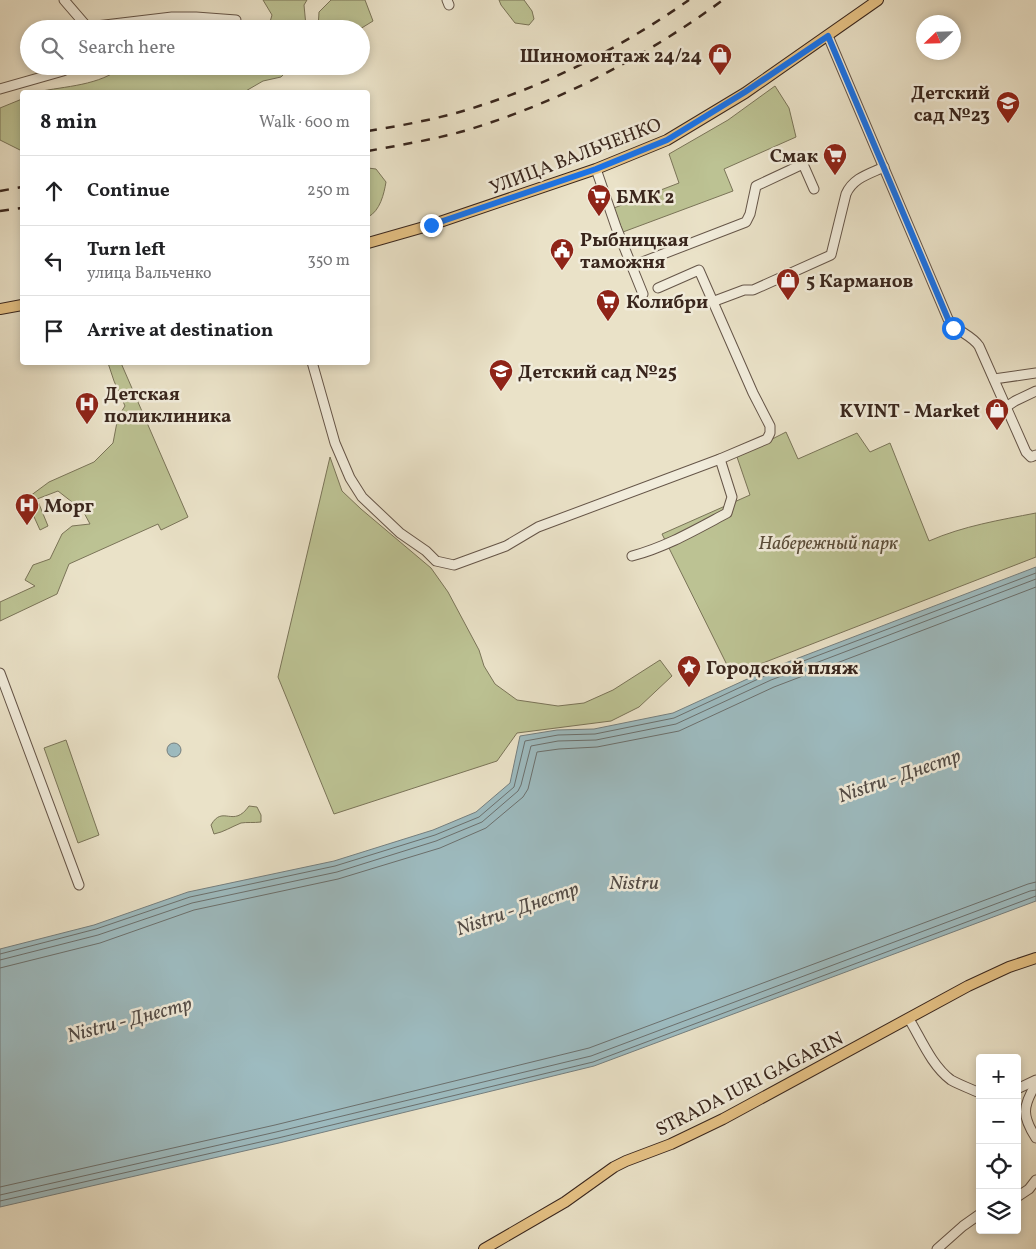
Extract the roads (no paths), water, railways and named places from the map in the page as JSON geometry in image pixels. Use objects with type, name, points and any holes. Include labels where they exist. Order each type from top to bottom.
[{"type":"main road","name":"УЛИЦА ВАЛЬЧЕНКО","points":[[370,242],[431,225],[596,169],[650,148],[689,128],[745,92],[878,0]]},
{"type":"main road","points":[[0,309],[20,305]]},
{"type":"main road","name":"STRADA IURI GAGARIN","points":[[484,1249],[565,1202],[614,1167],[723,1120],[980,980],[1036,958]]},
{"type":"street","points":[[64,0],[82,20]]},
{"type":"street","points":[[149,20],[172,17],[236,20]]},
{"type":"street","points":[[828,36],[948,319],[953,328],[976,340],[1026,452],[1031,456],[1036,455]]},
{"type":"street","points":[[0,89],[49,75]]},
{"type":"street","points":[[632,266],[746,222],[750,214],[756,186],[803,164],[814,189]]},
{"type":"street","points":[[712,302],[744,290],[753,290],[831,255],[846,194],[850,185],[860,178],[884,167]]},
{"type":"street","points":[[596,169],[616,228],[643,294]]},
{"type":"street","points":[[313,365],[335,443],[350,478],[362,497],[400,533],[426,551],[436,561],[454,565],[506,546],[538,527],[720,459],[767,438],[770,433],[770,426],[753,393],[698,270],[658,288]]},
{"type":"street","points":[[994,379],[1036,373]]},
{"type":"street","points":[[1006,407],[1014,401],[1036,392]]},
{"type":"street","points":[[632,556],[652,551],[677,540],[726,513],[732,496],[720,459]]},
{"type":"street","points":[[0,673],[78,885]]},
{"type":"street","points":[[910,1019],[937,1065],[944,1073],[952,1080],[976,1091]]},
{"type":"street","points":[[1021,1086],[1036,1080]]},
{"type":"street","points":[[1036,1084],[1028,1101],[1025,1119],[1036,1138]]},
{"type":"street","points":[[1021,1194],[1029,1189],[1036,1180]]},
{"type":"street","points":[[937,1249],[976,1217]]},
{"type":"water","name":"Nistru","points":[[1036,567],[1036,901],[594,1066],[279,1143],[0,1207],[0,949],[94,925],[188,892],[334,861],[433,830],[476,812],[510,783],[520,736],[557,730],[594,729],[673,713],[767,670]]},
{"type":"water","points":[[171,743],[177,743],[181,750],[177,757],[171,757],[167,753],[167,747]]},
{"type":"railway","points":[[370,131],[452,114],[534,86],[614,47],[689,0]]},
{"type":"railway","points":[[370,151],[464,131],[533,107],[632,59],[663,41],[723,0]]},
{"type":"railway","points":[[0,191],[20,187]]},
{"type":"railway","points":[[0,211],[20,208]]},
{"type":"place","name":"Шиномонтаж 24/24","points":[[720,76]]},
{"type":"place","name":"Детский сад №23","points":[[1008,124]]},
{"type":"place","name":"Смак","points":[[835,176]]},
{"type":"place","name":"БМК 2","points":[[599,217]]},
{"type":"place","name":"Рыбницкая таможня","points":[[562,271]]},
{"type":"place","name":"5 Карманов","points":[[788,301]]},
{"type":"place","name":"Колибри","points":[[608,322]]},
{"type":"place","name":"Детский сад №25","points":[[501,392]]},
{"type":"place","name":"Детская поликлиника","points":[[87,425]]},
{"type":"place","name":"KVINT - Market","points":[[997,431]]},
{"type":"place","name":"Морг","points":[[27,526]]},
{"type":"place","name":"Городской пляж","points":[[689,688]]},
{"type":"park label","name":"Набережный парк","points":[[828,542]]},
{"type":"water label","name":"Nistru - Днестр","points":[[899,775]]},
{"type":"water label","name":"Nistru - Днестр","points":[[517,908]]},
{"type":"water label","name":"Nistru - Днестр","points":[[129,1019]]}]
